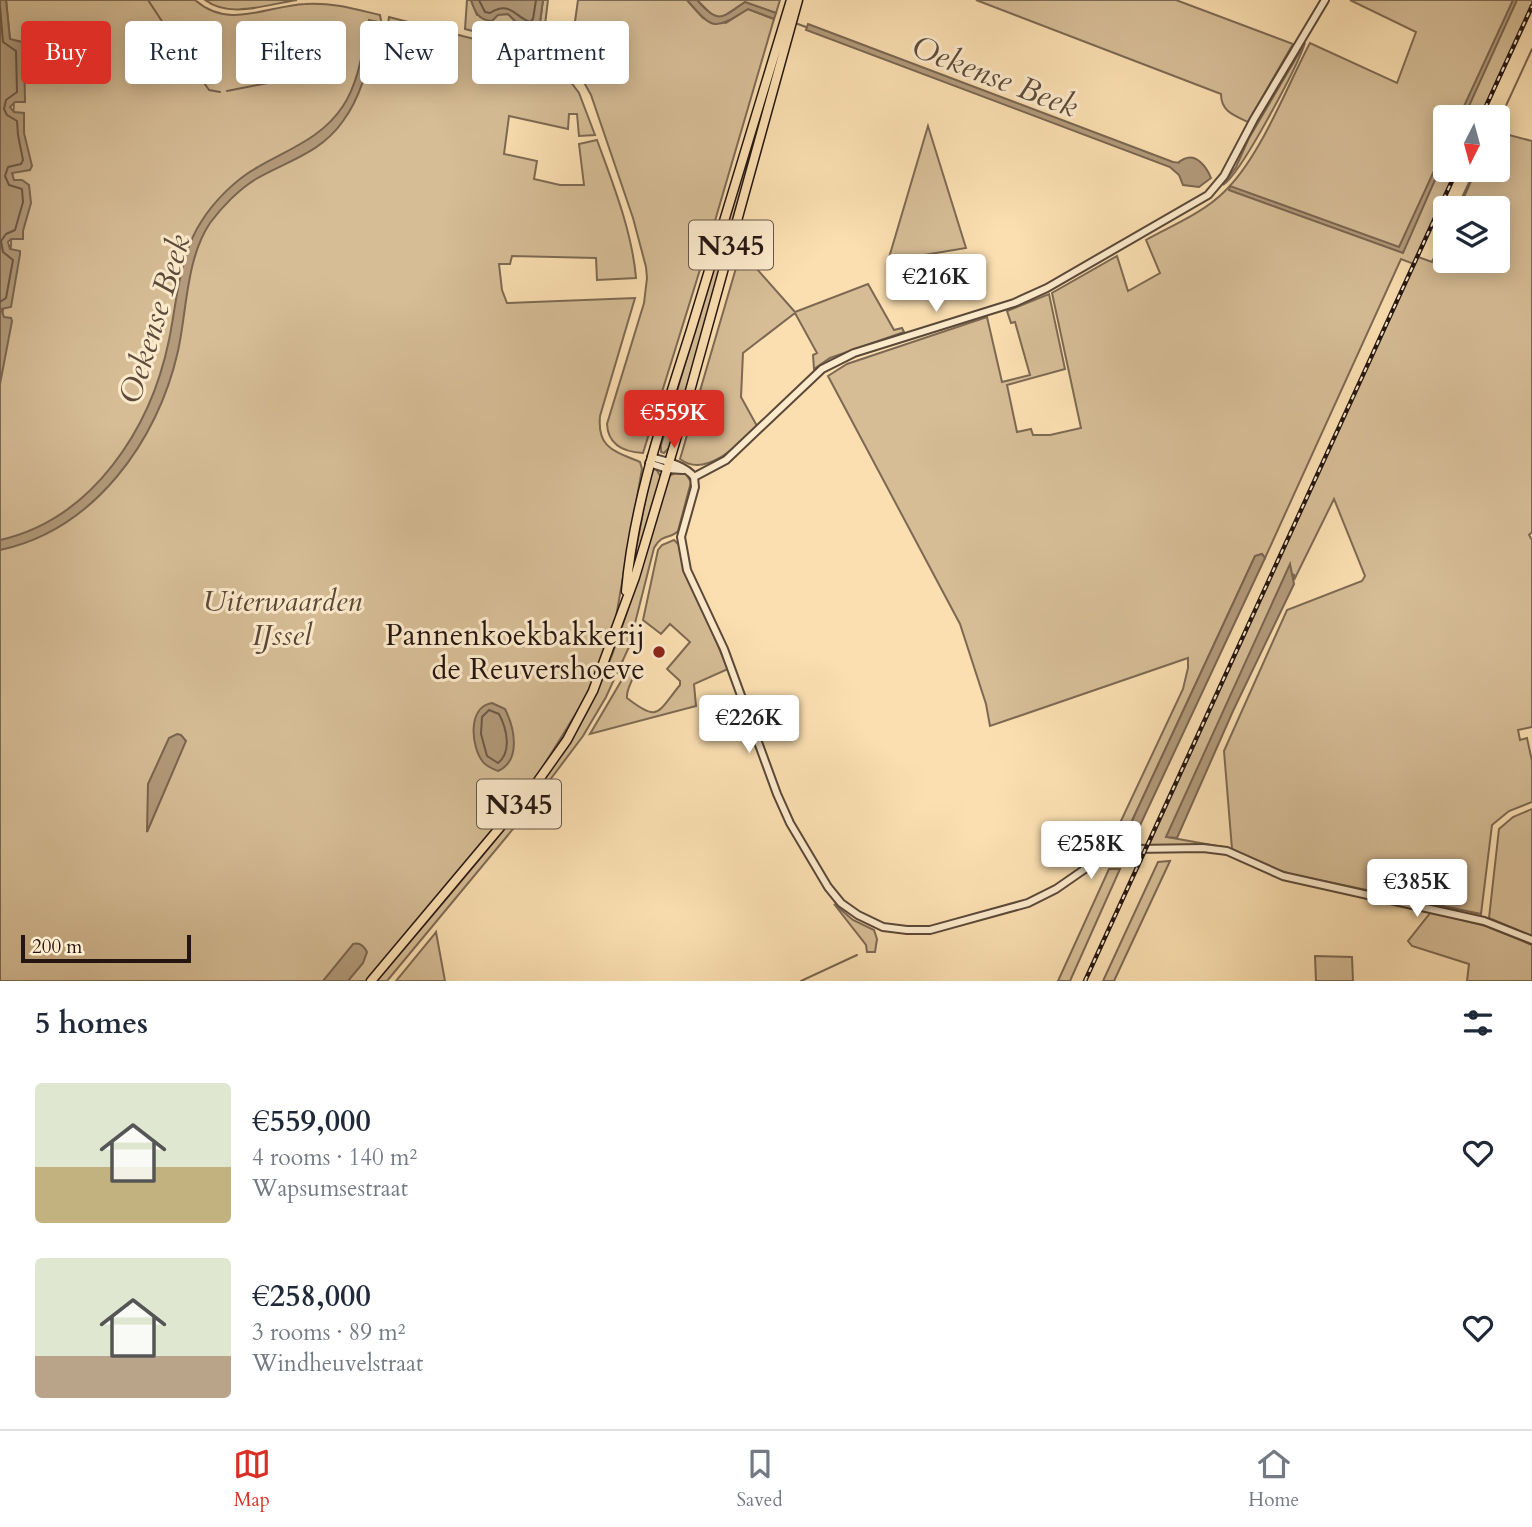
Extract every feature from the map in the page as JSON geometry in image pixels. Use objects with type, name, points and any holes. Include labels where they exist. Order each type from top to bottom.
[{"type":"main road","name":"N345","points":[[625,601],[634,534],[650,460],[786,27],[791,0]]},
{"type":"main road","name":"N345","points":[[789,17],[798,0]]},
{"type":"main road","name":"N345","points":[[371,981],[494,836],[561,748],[593,691],[635,577],[668,465],[786,27]]},
{"type":"street","points":[[694,477],[726,460],[822,369],[837,360],[972,318],[1025,298],[1208,195],[1224,176],[1254,119],[1325,0]]},
{"type":"street","points":[[650,460],[690,472],[694,477],[695,487],[681,537],[687,570],[724,649],[786,816],[835,896],[850,910],[877,925],[907,930],[941,927],[1028,903],[1056,889],[1086,867],[1113,853],[1135,849],[1203,848],[1227,852],[1283,876],[1460,915],[1507,929],[1532,940]]},
{"type":"green space","name":"Uiterwaarden IJssel","points":[[6,0],[195,0],[221,14],[234,15],[305,4],[343,6],[380,15],[381,21],[360,21],[360,84],[458,84],[458,35],[472,38],[472,84],[572,84],[579,93],[595,135],[579,136],[577,114],[569,114],[568,129],[509,116],[504,154],[537,161],[534,179],[560,185],[584,185],[579,144],[597,140],[626,225],[636,278],[597,280],[596,258],[512,256],[510,264],[499,264],[502,290],[507,303],[635,298],[600,416],[604,442],[615,451],[640,462],[642,469],[616,617],[585,699],[531,786],[366,981],[0,981],[0,333],[11,246],[15,42],[10,39]]},
{"type":"green space","points":[[205,0],[297,0],[249,9],[226,9]]},
{"type":"green space","points":[[467,0],[471,0],[477,15],[508,14],[515,21],[472,21],[472,31],[465,29]]},
{"type":"green space","points":[[543,0],[548,0],[545,21],[540,21]]},
{"type":"green space","points":[[578,0],[687,0],[703,18],[726,23],[748,9],[774,19],[643,453],[618,446],[610,437],[607,424],[644,303],[646,267],[633,218],[585,84],[629,84],[629,21],[575,21]]},
{"type":"green space","points":[[697,0],[780,0],[776,13],[745,2],[722,18],[711,14]]},
{"type":"green space","points":[[976,0],[1176,0],[1293,44],[1248,122],[1233,115],[1223,105],[1221,94]]},
{"type":"green space","points":[[1350,0],[1532,0],[1532,10],[1488,105],[1433,105],[1433,182],[1452,182],[1446,196],[1433,196],[1433,224],[1418,257],[1432,262],[1433,260],[1433,273],[1510,273],[1510,196],[1463,196],[1469,182],[1510,182],[1510,135],[1532,141],[1532,532],[1529,535],[1532,540],[1532,727],[1518,730],[1520,740],[1527,738],[1532,761],[1532,802],[1509,811],[1492,825],[1481,914],[1290,874],[1232,849],[1224,751],[1287,610],[1362,581],[1365,576],[1334,499],[1294,580],[1294,574],[1167,837],[1223,847],[1149,845],[1414,264],[1401,259],[1265,558],[1262,554],[1255,556],[1125,836],[1112,840],[1183,689],[1188,658],[990,726],[986,704],[960,624],[828,376],[847,364],[987,317],[1002,382],[1030,375],[1015,322],[1011,323],[1007,311],[1049,294],[1065,369],[1007,385],[1017,432],[1031,429],[1033,435],[1050,435],[1081,428],[1052,293],[1117,256],[1128,291],[1160,273],[1146,240],[1206,206],[1237,178],[1272,122],[1310,43],[1397,83],[1416,32]]},
{"type":"green space","name":"Uiterwaarden IJssel","points":[[389,17],[404,21],[388,21]]},
{"type":"green space","points":[[785,26],[788,27],[670,447],[664,453],[661,452],[661,445]]},
{"type":"green space","points":[[1305,43],[1255,142],[1223,185],[1236,167],[1249,138]]},
{"type":"green space","points":[[928,126],[966,248],[888,261]]},
{"type":"green space","points":[[741,251],[795,312],[868,284],[894,330],[902,328],[904,332],[830,358],[814,369],[813,355],[817,353],[795,313],[743,353],[741,397],[757,426],[722,457],[700,465],[690,464],[680,459]]},
{"type":"green space","points":[[656,469],[661,477],[631,576],[651,470]]},
{"type":"green space","points":[[675,473],[686,474],[691,482],[678,531],[660,540],[654,548],[629,647],[606,697],[583,736],[513,829],[387,981],[377,981],[528,800],[578,728],[609,664],[667,477]]},
{"type":"green space","points":[[674,540],[679,545],[682,561],[728,669],[694,684],[696,706],[590,734],[630,666],[634,673],[627,698],[646,710],[652,712],[662,708],[680,685],[680,681],[667,669],[690,642],[670,624],[661,634],[643,620],[658,550],[662,545]]},
{"type":"green space","points":[[1532,809],[1532,936],[1489,918],[1499,829],[1513,817]]},
{"type":"green space","points":[[1170,861],[1114,981],[1103,981],[1158,862]]},
{"type":"green space","points":[[1109,869],[1120,869],[1070,981],[1058,981]]},
{"type":"green space","points":[[834,904],[853,920],[874,930],[877,939],[875,952],[867,952],[866,945]]},
{"type":"green space","points":[[1431,912],[1486,926],[1532,945],[1532,981],[1467,981],[1469,964],[1412,946],[1408,941]]},
{"type":"green space","points":[[436,932],[445,981],[396,981],[433,936]]},
{"type":"green space","points":[[1315,956],[1352,957],[1353,981],[1316,981]]},
{"type":"water","points":[[0,0],[6,0],[10,39],[21,42],[21,84],[25,84],[25,102],[15,102],[10,107],[14,112],[24,113],[24,133],[32,166],[30,170],[12,173],[14,180],[22,180],[29,185],[31,203],[23,239],[11,239],[8,242],[10,249],[20,251],[20,254],[11,307],[1,309],[4,317],[11,318],[12,321],[0,384]]},
{"type":"water","points":[[471,0],[543,0],[540,21],[515,21],[508,14],[498,15],[492,21],[483,19],[476,12]]},
{"type":"water","points":[[687,0],[697,0],[716,16],[725,15],[745,2],[776,13],[774,19],[748,9],[728,21],[715,24],[703,17]]},
{"type":"water","points":[[1513,0],[1517,0],[1469,105],[1465,105]]},
{"type":"water","points":[[808,24],[1173,162],[1179,163],[1193,158],[1204,166],[1211,178],[1199,187],[1183,185],[1179,175],[1170,167],[806,30]]},
{"type":"water","points":[[360,64],[361,86],[350,110],[334,132],[314,149],[243,188],[210,223],[196,252],[178,351],[168,385],[138,448],[117,477],[92,502],[65,523],[34,539],[0,550],[0,540],[33,529],[63,512],[90,491],[113,465],[132,436],[160,373],[183,264],[194,235],[206,214],[242,178],[325,127],[343,106]]},
{"type":"water","points":[[1433,173],[1434,182],[1403,253],[1229,190],[1230,186],[1399,247]]},
{"type":"water","points":[[1262,554],[1265,558],[1136,834],[1125,836],[1255,556]]},
{"type":"water","points":[[1290,564],[1294,584],[1233,711],[1177,838],[1166,837]]},
{"type":"water","points":[[492,703],[505,709],[514,743],[506,766],[498,771],[483,762],[474,738],[478,712]]},
{"type":"water","points":[[177,734],[186,741],[147,832],[148,784],[169,738]]},
{"type":"water","points":[[353,944],[361,945],[367,952],[363,963],[348,981],[323,981]]},
{"type":"waterway","points":[[148,0],[162,21]]},
{"type":"waterway","name":"Oekense Beek","points":[[795,23],[806,27]]},
{"type":"waterway","points":[[1506,105],[1532,49]]},
{"type":"waterway","points":[[205,84],[209,90],[220,92]]},
{"type":"waterway","points":[[227,91],[262,84]]},
{"type":"waterway","points":[[1464,196],[1471,182]]},
{"type":"waterway","points":[[801,981],[857,955]]},
{"type":"railway","points":[[1487,105],[1532,6]]},
{"type":"railway","points":[[1085,981],[1451,182]]},
{"type":"place","name":"Pannenkoekbakkerij de Reuvershoeve","points":[[659,652]]}]
